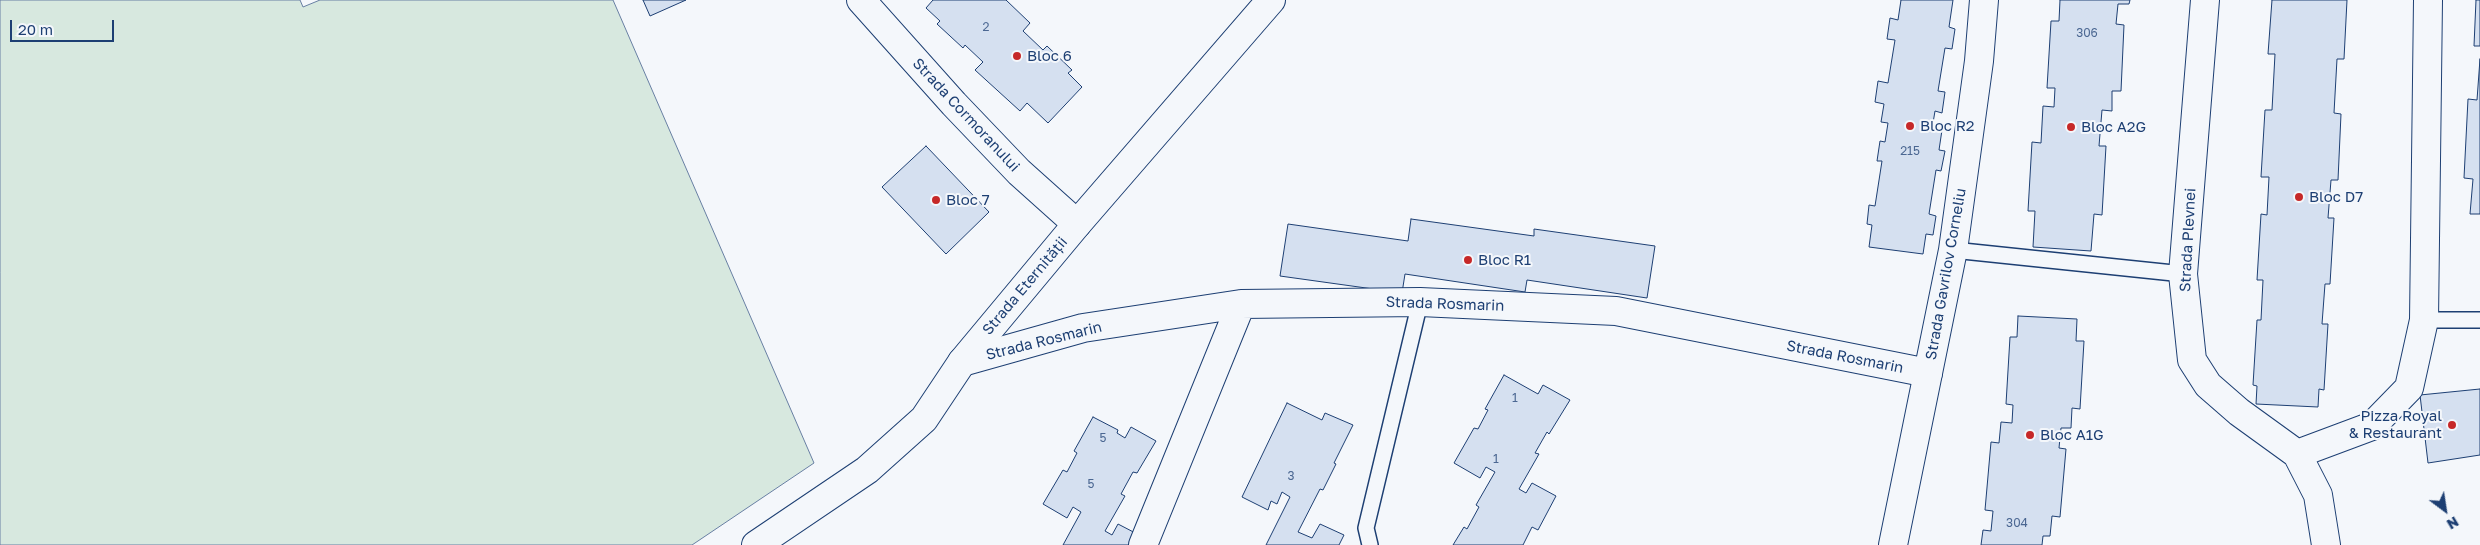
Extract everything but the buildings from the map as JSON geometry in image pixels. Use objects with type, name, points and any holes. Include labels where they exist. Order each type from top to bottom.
[{"type":"street","name":"Strada Cormoranului","points":[[861,0],[954,104],[1012,165],[1077,224]]},
{"type":"street","name":"Strada Eternității","points":[[756,545],[867,470],[924,419],[962,362],[1077,224],[1270,0]]},
{"type":"street","name":"Strada Gavrilov Corneliu","points":[[1893,545],[1953,250],[1979,61],[1984,0]]},
{"type":"street","name":"Strada Plevnei","points":[[2204,0],[2183,274],[2192,360],[2208,385],[2239,412],[2297,454],[2318,495],[2326,545]]},
{"type":"street","points":[[2297,454],[2372,426],[2409,388],[2424,320],[2428,0]]},
{"type":"street","name":"Strada Rosmarin","points":[[962,362],[1083,328],[1241,304],[1420,302],[1616,311],[1928,373]]},
{"type":"street","points":[[1144,545],[1241,304]]},
{"type":"lane","points":[[1953,250],[2183,274]]},
{"type":"lane","points":[[1370,545],[1366,528],[1420,302]]},
{"type":"lane","points":[[2424,320],[2480,320]]},
{"type":"shaded area","points":[[0,0],[300,0],[303,7],[320,0],[613,0],[814,463],[692,545],[0,545]]},
{"type":"place","name":"Bloc 6","points":[[1017,56]]},
{"type":"place","name":"Bloc R2","points":[[1910,126]]},
{"type":"place","name":"Bloc A2G","points":[[2071,127]]},
{"type":"place","name":"Bloc D7","points":[[2299,197]]},
{"type":"place","name":"Bloc 7","points":[[936,200]]},
{"type":"place","name":"Bloc R1","points":[[1468,260]]},
{"type":"place","name":"Pizza Royal & Restaurant","points":[[2452,425]]},
{"type":"place","name":"Bloc A1G","points":[[2030,435]]}]
